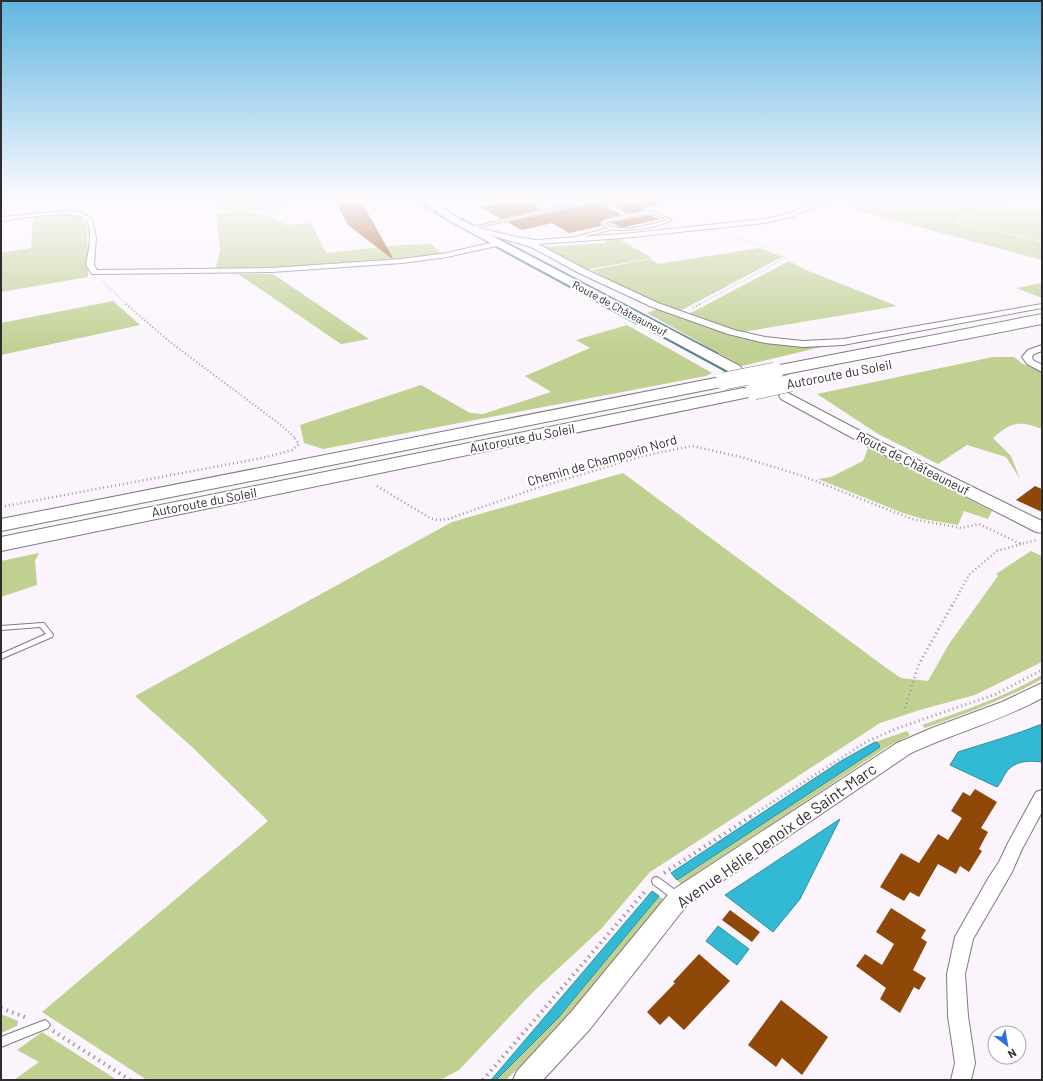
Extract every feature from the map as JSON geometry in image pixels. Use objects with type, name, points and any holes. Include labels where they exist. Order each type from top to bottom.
[{"type":"highway","name":"Autoroute du Soleil","points":[[1,525],[730,375],[775,372],[1042,319]]},
{"type":"highway","name":"Autoroute du Soleil","points":[[1,544],[743,393],[788,390],[1042,332]]},
{"type":"highway","points":[[1,549],[39,536]]},
{"type":"main road","name":"Route de Châteauneuf","points":[[509,249],[730,375]]},
{"type":"main road","name":"Route de Châteauneuf","points":[[788,390],[911,463],[1042,528]]},
{"type":"street","points":[[92,249],[90,266],[95,272],[272,270],[402,261],[447,255],[471,249]]},
{"type":"street","points":[[543,249],[629,294],[680,315],[747,337],[803,344],[843,342],[1042,306]]},
{"type":"street","points":[[1042,348],[1031,352],[1027,356],[1030,362],[1042,369]]},
{"type":"street","name":"Avenue Hélie Denoix de Saint-Marc","points":[[526,1080],[581,1020],[679,898],[904,748],[926,737],[987,715],[1042,690]]},
{"type":"street","points":[[961,1080],[965,1064],[958,1016],[956,974],[964,937],[995,883],[1006,867],[1014,848],[1042,796]]},
{"type":"lane","points":[[1,628],[42,625],[50,635],[1,657]]},
{"type":"lane","points":[[656,880],[679,898]]},
{"type":"lane","points":[[1,1042],[45,1025]]},
{"type":"path","points":[[680,315],[786,258],[769,249]]},
{"type":"path","points":[[1,507],[267,457],[292,450],[299,444],[289,433],[170,342],[120,301],[95,272]]},
{"type":"path","name":"Chemin de Champovin Nord","points":[[377,486],[430,518],[438,520],[448,519],[540,487],[643,456],[692,446],[741,457],[800,476],[912,519],[961,528],[979,524],[1022,544]]},
{"type":"path","points":[[905,708],[918,666],[969,575],[998,552],[1036,541],[1042,536]]},
{"type":"path","points":[[1,1008],[45,1025],[130,1080]]},
{"type":"green space","points":[[22,249],[87,249],[88,277],[1,292],[1,253]]},
{"type":"green space","points":[[324,249],[326,253],[359,249],[437,249],[441,253],[410,258],[270,268],[216,268],[220,250]]},
{"type":"green space","points":[[546,249],[637,249],[652,258],[584,270]]},
{"type":"green space","points":[[751,249],[764,249],[782,257],[678,312],[632,292],[592,270],[650,259],[658,264]]},
{"type":"green space","points":[[1003,249],[1042,249],[1042,260]]},
{"type":"green space","points":[[789,261],[806,270],[897,306],[743,332],[687,315]]},
{"type":"green space","points":[[238,274],[273,274],[369,339],[341,344]]},
{"type":"green space","points":[[1042,283],[1042,298],[1016,288]]},
{"type":"green space","points":[[113,301],[140,325],[1,355],[1,323]]},
{"type":"green space","points":[[657,309],[733,336],[747,339],[821,347],[742,366],[647,313]]},
{"type":"green space","points":[[627,325],[712,373],[706,376],[323,449],[304,443],[300,425],[421,385],[470,413],[483,414],[551,392],[525,376],[590,348],[576,340]]},
{"type":"green space","points":[[993,357],[1014,357],[1023,364],[1042,372],[1042,429],[1027,424],[1016,424],[1005,429],[993,438],[1011,456],[1020,479],[1006,457],[967,445],[938,464],[878,434],[817,394]]},
{"type":"green space","points":[[868,448],[992,511],[988,519],[964,511],[958,525],[923,519],[903,513],[818,479],[831,477],[863,461]]},
{"type":"green space","points":[[623,473],[901,678],[928,681],[949,644],[998,576],[996,574],[1031,551],[1042,556],[1042,662],[975,695],[923,709],[880,723],[650,872],[601,929],[533,992],[459,1070],[440,1080],[147,1080],[42,1012],[268,821],[191,746],[135,696],[452,522]]},
{"type":"green space","points":[[39,553],[35,561],[37,585],[1,597],[1,561]]},
{"type":"green space","points":[[1042,675],[1042,679],[1013,694],[925,728],[922,725],[998,697]]},
{"type":"green space","points":[[907,731],[910,735],[887,747],[681,884],[677,880],[880,747],[878,743],[875,742]]},
{"type":"green space","points":[[659,896],[664,900],[551,1036],[506,1080],[496,1080],[558,1018]]},
{"type":"green space","points":[[1,1014],[18,1021],[17,1026],[1,1033]]},
{"type":"green space","points":[[42,1032],[117,1080],[14,1080],[39,1062],[17,1050]]},
{"type":"water","points":[[1042,724],[1042,762],[1026,761],[1012,766],[997,787],[950,765],[958,752]]},
{"type":"water","points":[[875,742],[878,743],[880,747],[677,880],[671,873],[841,761]]},
{"type":"water","points":[[840,819],[800,899],[773,932],[725,895]]},
{"type":"water","points":[[652,891],[659,896],[558,1018],[496,1080],[491,1080]]},
{"type":"water","points":[[718,926],[749,949],[737,965],[706,941]]},
{"type":"building","points":[[380,249],[388,249],[393,258]]},
{"type":"building","points":[[1035,486],[1042,489],[1042,512],[1016,500]]},
{"type":"building","points":[[975,789],[997,802],[981,828],[988,832],[979,849],[982,851],[969,872],[960,866],[956,874],[938,864],[919,897],[910,892],[904,901],[880,887],[901,853],[919,863],[938,834],[948,840],[962,818],[951,811],[963,792],[970,796]]},
{"type":"building","points":[[891,908],[926,930],[921,938],[927,942],[913,970],[926,978],[919,990],[914,987],[900,1013],[880,999],[886,988],[856,966],[865,954],[882,965],[894,944],[876,932]]},
{"type":"building","points":[[730,910],[760,932],[752,942],[722,920]]},
{"type":"building","points":[[699,954],[730,981],[684,1030],[669,1016],[660,1025],[647,1012],[675,983],[673,982]]},
{"type":"building","points":[[781,1000],[828,1037],[802,1075],[782,1058],[776,1067],[748,1045]]},
{"type":"waterway","points":[[501,249],[604,305]]},
{"type":"waterway","points":[[519,249],[624,305]]},
{"type":"waterway","points":[[602,304],[637,323]]},
{"type":"waterway","points":[[622,304],[717,354]]},
{"type":"waterway","points":[[655,332],[727,371]]}]
